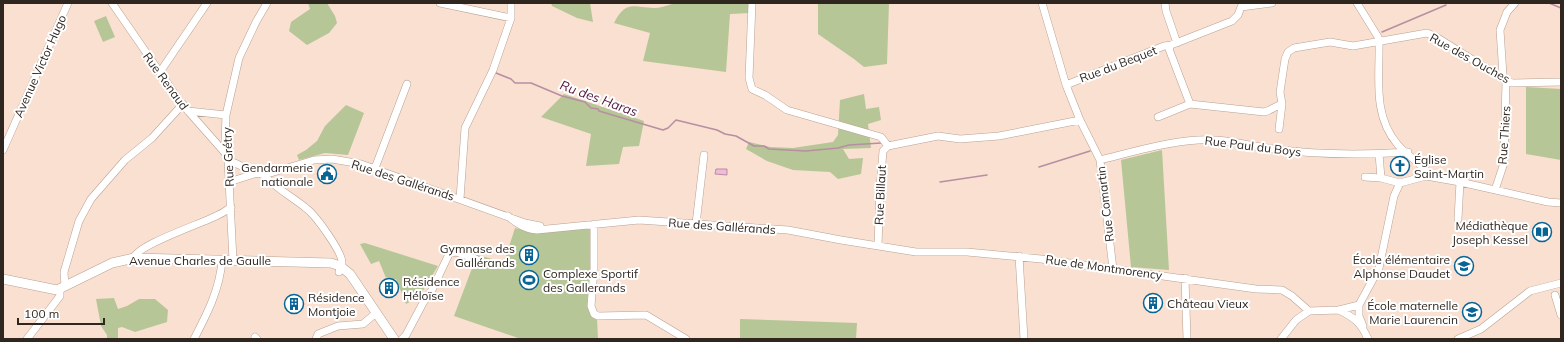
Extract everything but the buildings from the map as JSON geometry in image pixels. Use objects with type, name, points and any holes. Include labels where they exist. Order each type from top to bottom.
[{"type":"main road","name":"Avenue Charles de Gaulle","points":[[63,287],[112,262],[134,258],[316,262],[340,269],[358,286],[396,339]]},
{"type":"main road","points":[[3,279],[54,290],[63,287]]},
{"type":"street","name":"Avenue Victor Hugo","points":[[3,150],[68,3]]},
{"type":"street","name":"Rue Renaud","points":[[112,3],[188,111],[227,157]]},
{"type":"street","points":[[160,72],[207,3]]},
{"type":"street","name":"Rue Grétry","points":[[233,260],[231,207],[225,143],[226,115],[239,58],[267,3]]},
{"type":"street","points":[[440,3],[511,18]]},
{"type":"street","points":[[460,199],[465,128],[493,70],[511,18],[510,3]]},
{"type":"street","points":[[752,3],[749,78],[752,89],[787,110],[881,137],[888,146],[938,136],[960,139],[999,136],[1080,120]]},
{"type":"street","name":"Rue Comartin","points":[[1042,3],[1066,85],[1080,120],[1100,160],[1113,269]]},
{"type":"street","points":[[1165,3],[1174,44],[1169,50],[1169,54],[1190,104]]},
{"type":"street","points":[[1240,5],[1272,3]]},
{"type":"street","points":[[1357,3],[1379,41],[1379,91],[1381,113],[1385,124],[1399,145],[1426,170],[1426,176]]},
{"type":"street","name":"Rue Thiers","points":[[1495,190],[1504,163],[1504,79],[1500,30],[1507,12],[1515,3]]},
{"type":"street","name":"Rue du Bequet","points":[[1066,85],[1232,21],[1238,15],[1240,5]]},
{"type":"street","name":"Rue des Ouches","points":[[1279,129],[1282,104],[1280,92],[1285,59],[1288,52],[1294,48],[1330,42],[1353,46],[1420,34],[1431,34],[1512,83],[1561,82]]},
{"type":"street","points":[[375,168],[407,84]]},
{"type":"street","points":[[27,339],[60,296],[63,287],[64,272],[79,221],[91,199],[125,160],[152,138],[183,104]]},
{"type":"street","points":[[1158,117],[1190,104],[1264,112],[1271,111],[1277,105],[1282,104]]},
{"type":"street","points":[[188,111],[226,115]]},
{"type":"street","name":"Rue Paul du Boys","points":[[1100,160],[1162,144],[1199,140],[1224,141],[1273,149],[1339,155],[1408,152]]},
{"type":"street","name":"Rue Billaut","points":[[878,246],[883,151],[888,146]]},
{"type":"street","points":[[1379,154],[1381,178]]},
{"type":"street","points":[[696,224],[704,155]]},
{"type":"street","points":[[227,157],[260,174],[309,210],[327,233],[341,258],[340,269]]},
{"type":"street","name":"Rue des Gallérands","points":[[229,182],[314,160],[332,159],[375,168],[508,216],[528,229],[537,230],[639,220],[788,230],[841,240]]},
{"type":"street","points":[[1365,177],[1381,178],[1400,184],[1426,176],[1460,182],[1548,202],[1561,203]]},
{"type":"street","points":[[1458,219],[1460,182]]},
{"type":"street","points":[[1368,339],[1359,316],[1360,304],[1379,268],[1394,196],[1400,184]]},
{"type":"street","points":[[134,258],[136,253],[148,246],[218,215],[231,207]]},
{"type":"street","points":[[594,224],[594,269],[591,306],[594,314],[598,316],[646,315],[686,339]]},
{"type":"street","name":"Rue de Montmorency","points":[[841,240],[916,252],[967,252],[1019,256],[1256,289],[1282,290],[1292,296],[1309,311]]},
{"type":"street","points":[[396,339],[409,329],[432,290],[451,253],[459,253],[476,259]]},
{"type":"street","points":[[1019,256],[1024,339]]},
{"type":"street","points":[[194,339],[212,303],[222,260]]},
{"type":"street","points":[[1185,278],[1187,339]]},
{"type":"street","points":[[1458,339],[1481,329],[1530,291],[1561,283]]},
{"type":"street","points":[[1556,295],[1561,315]]},
{"type":"street","points":[[1281,339],[1296,320],[1309,311],[1339,310],[1360,304]]},
{"type":"street","points":[[1339,310],[1353,317],[1363,326]]},
{"type":"street","points":[[316,339],[318,334],[338,326],[363,324],[376,313]]},
{"type":"green space","points":[[308,3],[327,3],[335,16],[337,23],[329,33],[307,45],[289,31],[291,22],[310,9]]},
{"type":"green space","points":[[551,3],[590,3],[593,22],[577,18],[552,6]]},
{"type":"green space","points":[[673,3],[749,3],[750,13],[730,14],[726,72],[643,61],[650,33],[614,23],[622,11],[630,6],[656,8]]},
{"type":"green space","points":[[818,3],[889,3],[887,64],[864,67],[818,34]]},
{"type":"green space","points":[[106,16],[115,37],[103,42],[94,21]]},
{"type":"green space","points":[[1526,87],[1561,89],[1561,160],[1526,154]]},
{"type":"green space","points":[[564,94],[644,121],[639,146],[623,147],[619,164],[586,166],[591,134],[541,117]]},
{"type":"green space","points":[[864,94],[866,109],[879,107],[881,120],[868,124],[871,148],[843,149],[849,159],[863,158],[861,174],[838,179],[830,172],[793,170],[767,161],[746,149],[749,142],[770,147],[793,148],[833,142],[838,135],[840,100]]},
{"type":"green space","points":[[346,105],[364,113],[348,155],[325,153],[299,160],[297,155],[317,141],[325,126]]},
{"type":"green space","points":[[1162,150],[1169,270],[1131,267],[1121,160]]},
{"type":"green space","name":"Complexe Sportif des Gallerands","points":[[515,228],[532,232],[591,228],[591,269],[588,304],[592,316],[597,318],[598,339],[521,339],[454,316],[477,255],[504,262]]},
{"type":"green space","points":[[365,243],[438,266],[419,297],[406,304],[396,279],[389,282],[379,261],[371,264],[360,244]]},
{"type":"green space","points":[[114,298],[118,309],[139,299],[155,299],[168,310],[167,322],[135,332],[122,327],[118,328],[118,339],[107,339],[107,335],[101,326],[96,299]]},
{"type":"green space","points":[[740,319],[857,323],[856,339],[740,339]]},
{"type":"shaded area","points":[[716,169],[727,169],[727,175],[715,174]]},
{"type":"waterway","name":"Ru des Haras","points":[[1549,3],[1561,8]]},
{"type":"waterway","name":"Ru des Haras","points":[[1382,32],[1446,5]]},
{"type":"waterway","name":"Ru des Haras","points":[[496,73],[511,79],[515,83],[531,83],[562,96],[585,102],[591,108],[598,109],[599,111],[663,130],[668,128],[676,120],[717,130],[725,134],[736,136],[754,146],[764,146],[769,149],[806,151],[838,148],[849,145],[881,143]]},
{"type":"waterway","name":"Ru des Haras","points":[[1039,167],[1090,151]]},
{"type":"waterway","name":"Ru des Haras","points":[[940,182],[987,175]]},
{"type":"place","name":"Église Saint-Martin","points":[[1400,166]]},
{"type":"place","name":"Gendarmerie nationale","points":[[327,174]]},
{"type":"place","name":"Médiathèque Joseph Kessel","points":[[1542,232]]},
{"type":"place","name":"Gymnase des Gallérands","points":[[529,255]]},
{"type":"place","name":"École élémentaire Alphonse Daudet","points":[[1464,266]]},
{"type":"place","name":"Complexe Sportif des Gallerands","points":[[529,280]]},
{"type":"place","name":"Résidence Héloïse","points":[[389,288]]},
{"type":"place","name":"Château Vieux","points":[[1153,303]]},
{"type":"place","name":"Résidence Montjoie","points":[[294,304]]},
{"type":"place","name":"École maternelle Marie Laurencin","points":[[1472,312]]}]
